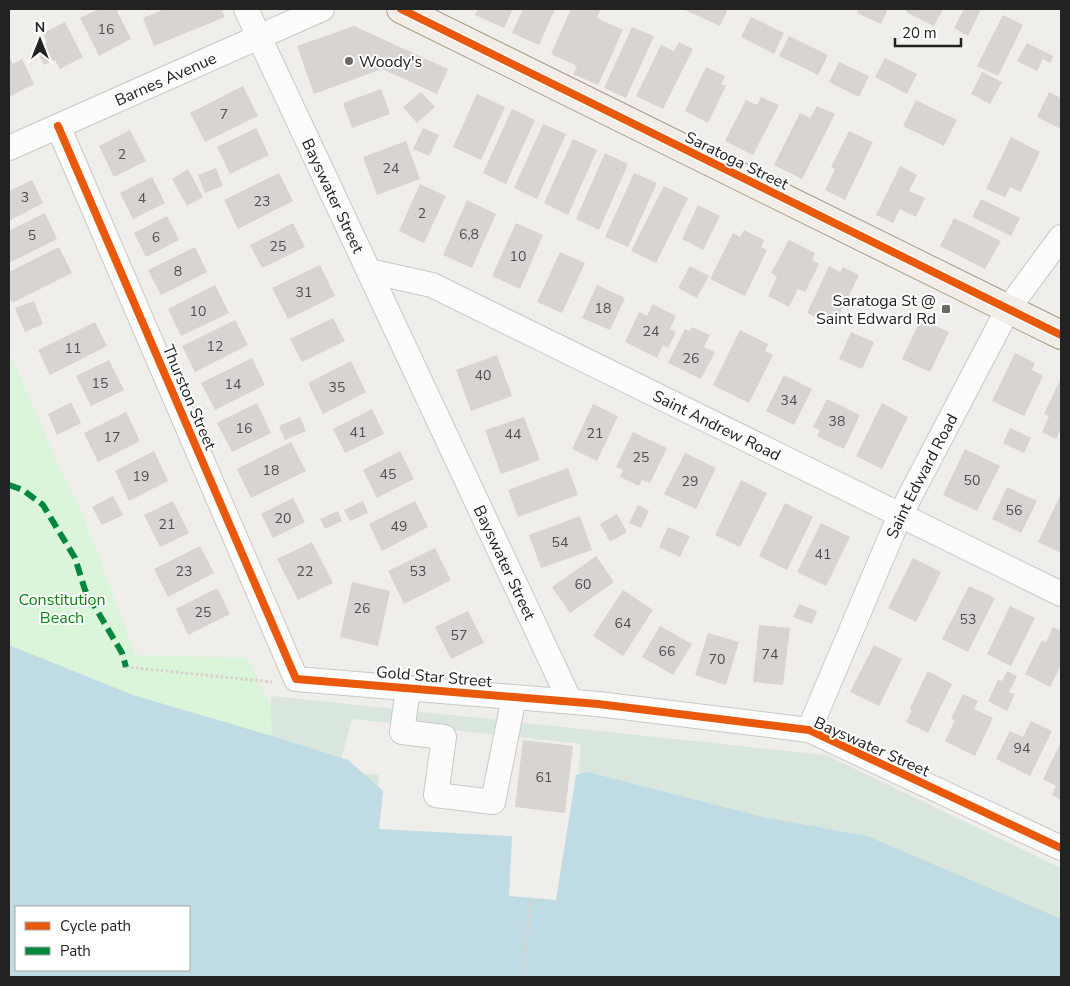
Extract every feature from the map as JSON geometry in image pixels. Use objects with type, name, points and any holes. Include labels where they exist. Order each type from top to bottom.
[{"type":"main road","name":"Saratoga Street","points":[[401,9],[1061,335]]},
{"type":"street","name":"Bayswater Street","points":[[246,9],[570,702],[809,730],[1061,848]]},
{"type":"street","name":"Barnes Avenue","points":[[9,148],[322,9]]},
{"type":"street","name":"Thurston Street","points":[[58,126],[285,680]]},
{"type":"street","name":"Saint Edward Road","points":[[809,730],[901,516],[1008,309],[1061,237]]},
{"type":"street","name":"Saint Andrew Road","points":[[369,271],[432,285],[1061,594]]},
{"type":"street","name":"Gold Star Street","points":[[285,680],[570,702]]},
{"type":"street","points":[[408,688],[402,732],[444,737],[436,794],[493,802],[514,697]]},
{"type":"path","points":[[126,667],[285,680]]},
{"type":"path","points":[[523,977],[530,897]]},
{"type":"shaded area","points":[[272,696],[826,755],[1061,868],[1061,977],[775,977],[572,839],[581,744],[352,719],[338,771],[379,775],[377,851],[257,824]]},
{"type":"green space","name":"Constitution Beach","points":[[9,351],[60,469],[77,502],[135,655],[248,658],[271,707],[272,736],[133,695],[9,645]]},
{"type":"water","points":[[9,645],[133,695],[348,760],[383,791],[379,829],[512,836],[509,896],[556,900],[576,775],[587,772],[767,818],[867,836],[1061,919],[1061,977],[9,977]]},
{"type":"building","points":[[99,9],[116,9],[131,39],[99,56],[80,18]]},
{"type":"building","points":[[165,9],[221,9],[225,17],[154,46],[143,18]]},
{"type":"building","points":[[478,9],[513,9],[504,28],[475,15]]},
{"type":"building","points":[[523,9],[555,9],[539,45],[512,33]]},
{"type":"building","points":[[571,9],[601,9],[597,18],[623,30],[598,85],[573,74],[577,66],[551,54]]},
{"type":"building","points":[[683,9],[728,9],[720,26]]},
{"type":"building","points":[[859,9],[888,9],[881,24],[857,13]]},
{"type":"building","points":[[907,9],[943,9],[934,26],[906,12]]},
{"type":"building","points":[[964,9],[981,9],[968,36],[954,28]]},
{"type":"building","points":[[1003,15],[1023,25],[998,76],[977,66]]},
{"type":"building","points":[[751,17],[784,33],[774,54],[741,37]]},
{"type":"building","points":[[65,22],[83,57],[60,69],[55,60],[44,65],[35,47],[47,42],[43,33]]},
{"type":"building","points":[[354,26],[448,69],[437,94],[382,69],[314,94],[297,46]]},
{"type":"building","points":[[632,27],[654,36],[626,98],[604,88]]},
{"type":"building","points":[[789,36],[828,55],[818,75],[779,56]]},
{"type":"building","points":[[679,42],[693,49],[663,109],[636,96],[661,45],[674,51]]},
{"type":"building","points":[[1027,43],[1053,56],[1050,63],[1043,59],[1037,71],[1017,61]]},
{"type":"building","points":[[9,56],[13,64],[22,59],[34,84],[9,97]]},
{"type":"building","points":[[885,58],[917,74],[907,94],[875,77]]},
{"type":"building","points":[[839,62],[869,76],[859,97],[829,82]]},
{"type":"building","points":[[706,67],[725,76],[721,84],[726,86],[708,123],[685,111]]},
{"type":"building","points":[[982,72],[1002,82],[990,104],[971,94]]},
{"type":"building","points":[[243,86],[258,116],[205,142],[190,113]]},
{"type":"building","points":[[381,89],[390,114],[352,128],[343,103]]},
{"type":"building","points":[[421,92],[435,107],[417,123],[403,107]]},
{"type":"building","points":[[1049,92],[1061,98],[1061,129],[1037,117]]},
{"type":"building","points":[[477,94],[505,107],[481,160],[453,147]]},
{"type":"building","points":[[761,97],[779,105],[753,155],[725,141],[746,100],[757,105]]},
{"type":"building","points":[[916,100],[957,120],[944,146],[903,126]]},
{"type":"building","points":[[817,106],[835,114],[802,179],[774,165],[800,113],[810,118]]},
{"type":"building","points":[[512,109],[535,120],[506,184],[483,173]]},
{"type":"building","points":[[543,124],[566,134],[537,199],[514,188]]},
{"type":"building","points":[[256,128],[269,155],[230,174],[217,147]]},
{"type":"building","points":[[423,128],[439,135],[429,156],[413,149]]},
{"type":"building","points":[[130,130],[146,161],[114,177],[99,146]]},
{"type":"building","points":[[849,131],[873,142],[845,200],[825,190],[835,169],[831,167]]},
{"type":"building","points":[[1011,137],[1040,152],[1021,192],[1010,187],[1005,197],[986,189]]},
{"type":"building","points":[[573,139],[597,150],[568,215],[544,203]]},
{"type":"building","points":[[406,141],[420,179],[377,195],[363,157]]},
{"type":"building","points":[[605,153],[628,164],[599,230],[576,219]]},
{"type":"building","points":[[900,166],[917,175],[909,191],[925,198],[916,217],[900,209],[893,223],[876,215]]},
{"type":"building","points":[[216,168],[223,186],[205,193],[198,175]]},
{"type":"building","points":[[188,169],[203,197],[187,206],[172,179]]},
{"type":"building","points":[[279,173],[293,201],[238,229],[224,200]]},
{"type":"building","points":[[634,173],[657,183],[628,247],[605,237]]},
{"type":"building","points":[[152,177],[165,203],[133,219],[120,193]]},
{"type":"building","points":[[32,180],[43,203],[9,221],[9,191]]},
{"type":"building","points":[[420,184],[446,196],[424,243],[399,231]]},
{"type":"building","points":[[664,186],[688,198],[656,263],[631,251]]},
{"type":"building","points":[[981,199],[1020,218],[1011,236],[972,217]]},
{"type":"building","points":[[467,200],[496,214],[472,268],[443,255]]},
{"type":"building","points":[[698,205],[720,216],[703,250],[682,239]]},
{"type":"building","points":[[45,213],[57,239],[9,263],[9,231]]},
{"type":"building","points":[[167,216],[179,240],[146,257],[134,233]]},
{"type":"building","points":[[954,218],[1001,241],[985,269],[940,246]]},
{"type":"building","points":[[293,223],[305,247],[262,268],[250,245]]},
{"type":"building","points":[[516,223],[543,235],[520,289],[492,276]]},
{"type":"building","points":[[744,230],[764,240],[761,247],[767,250],[745,296],[710,279],[733,233],[740,237]]},
{"type":"building","points":[[789,240],[815,253],[812,260],[819,264],[805,292],[798,289],[789,307],[768,296],[777,277],[771,273]]},
{"type":"building","points":[[59,247],[72,273],[12,303],[9,297],[9,272]]},
{"type":"building","points":[[195,247],[207,272],[161,295],[148,270]]},
{"type":"building","points":[[560,252],[585,263],[562,313],[537,302]]},
{"type":"building","points":[[320,265],[335,296],[288,319],[272,288]]},
{"type":"building","points":[[690,266],[709,276],[697,298],[678,288]]},
{"type":"building","points":[[829,266],[840,272],[843,267],[859,275],[834,326],[807,313]]},
{"type":"building","points":[[215,285],[229,313],[181,336],[168,309]]},
{"type":"building","points":[[597,285],[625,298],[610,330],[582,318]]},
{"type":"building","points":[[34,301],[43,324],[25,332],[15,308]]},
{"type":"building","points":[[653,304],[676,316],[670,329],[676,332],[668,348],[663,345],[657,358],[625,342],[639,312],[647,316]]},
{"type":"building","points":[[333,318],[345,341],[302,362],[290,339]]},
{"type":"building","points":[[921,319],[949,332],[930,372],[902,359]]},
{"type":"building","points":[[235,320],[248,345],[195,372],[182,346]]},
{"type":"building","points":[[95,322],[107,346],[50,375],[38,350]]},
{"type":"building","points":[[692,327],[710,335],[704,347],[715,352],[701,379],[668,363],[685,329],[690,331]]},
{"type":"building","points":[[740,330],[768,344],[765,351],[773,355],[749,403],[713,385]]},
{"type":"building","points":[[851,332],[874,342],[862,369],[839,359]]},
{"type":"building","points":[[1015,353],[1035,363],[1032,370],[1043,376],[1024,416],[992,401]]},
{"type":"building","points":[[497,355],[512,396],[471,411],[456,370]]},
{"type":"building","points":[[252,358],[265,385],[215,410],[201,383]]},
{"type":"building","points":[[109,360],[124,390],[91,406],[76,376]]},
{"type":"building","points":[[351,361],[366,392],[323,414],[308,383]]},
{"type":"building","points":[[784,375],[812,389],[794,425],[766,411]]},
{"type":"building","points":[[1061,378],[1061,429],[1056,439],[1042,432],[1049,416],[1044,414]]},
{"type":"building","points":[[827,399],[860,415],[844,449],[817,436],[820,430],[813,427]]},
{"type":"building","points":[[71,402],[81,423],[57,435],[48,414]]},
{"type":"building","points":[[257,403],[271,433],[232,452],[217,423]]},
{"type":"building","points":[[882,403],[908,417],[882,469],[856,456]]},
{"type":"building","points":[[593,404],[618,416],[597,461],[572,449]]},
{"type":"building","points":[[372,409],[384,434],[345,453],[333,429]]},
{"type":"building","points":[[126,412],[140,441],[98,462],[84,433]]},
{"type":"building","points":[[300,417],[306,431],[285,440],[279,426]]},
{"type":"building","points":[[524,417],[540,460],[501,474],[485,430]]},
{"type":"building","points":[[1010,428],[1031,438],[1024,453],[1003,443]]},
{"type":"building","points":[[633,432],[667,448],[650,483],[642,480],[639,486],[620,477],[623,470],[616,467]]},
{"type":"building","points":[[291,442],[306,471],[251,498],[237,469]]},
{"type":"building","points":[[965,449],[1000,466],[977,511],[943,495]]},
{"type":"building","points":[[154,451],[168,481],[129,501],[115,471]]},
{"type":"building","points":[[400,451],[414,479],[377,498],[363,470]]},
{"type":"building","points":[[685,453],[716,468],[696,509],[664,494]]},
{"type":"building","points":[[568,468],[578,495],[518,517],[508,490]]},
{"type":"building","points":[[741,480],[767,493],[740,547],[715,535]]},
{"type":"building","points":[[1007,487],[1037,501],[1021,533],[992,519]]},
{"type":"building","points":[[1061,494],[1061,553],[1038,542]]},
{"type":"building","points":[[113,496],[123,515],[102,525],[92,507]]},
{"type":"building","points":[[293,498],[305,522],[273,538],[261,514]]},
{"type":"building","points":[[173,501],[189,533],[160,547],[144,515]]},
{"type":"building","points":[[363,501],[368,513],[350,521],[344,510]]},
{"type":"building","points":[[415,501],[428,527],[382,551],[369,524]]},
{"type":"building","points":[[785,503],[813,517],[787,570],[759,556]]},
{"type":"building","points":[[638,505],[649,511],[641,528],[629,523]]},
{"type":"building","points":[[338,511],[342,521],[325,529],[320,519]]},
{"type":"building","points":[[617,514],[627,532],[610,542],[600,524]]},
{"type":"building","points":[[580,516],[592,550],[541,568],[529,535]]},
{"type":"building","points":[[821,523],[850,537],[826,586],[797,572]]},
{"type":"building","points":[[668,527],[690,536],[680,557],[659,547]]},
{"type":"building","points":[[312,542],[333,583],[298,600],[277,559]]},
{"type":"building","points":[[200,546],[214,573],[168,597],[154,569]]},
{"type":"building","points":[[435,548],[451,580],[404,604],[388,571]]},
{"type":"building","points":[[596,556],[614,582],[570,613],[552,587]]},
{"type":"building","points":[[913,558],[941,572],[916,622],[888,608]]},
{"type":"building","points":[[352,582],[390,591],[378,646],[340,637]]},
{"type":"building","points":[[969,586],[995,598],[968,652],[942,639]]},
{"type":"building","points":[[217,588],[230,614],[188,635],[176,609]]},
{"type":"building","points":[[623,590],[653,610],[623,656],[593,636]]},
{"type":"building","points":[[799,604],[817,611],[812,624],[793,617]]},
{"type":"building","points":[[1010,606],[1035,618],[1011,666],[987,654]]},
{"type":"building","points":[[468,611],[484,643],[451,659],[435,627]]},
{"type":"building","points":[[759,625],[790,628],[783,685],[753,682]]},
{"type":"building","points":[[660,626],[692,644],[673,675],[642,657]]},
{"type":"building","points":[[1053,627],[1061,631],[1061,665],[1050,687],[1025,674],[1042,640],[1046,642]]},
{"type":"building","points":[[708,633],[739,642],[726,685],[695,675]]},
{"type":"building","points":[[874,645],[902,659],[879,706],[850,692]]},
{"type":"building","points":[[928,671],[952,684],[928,733],[906,722],[912,710],[910,708]]},
{"type":"building","points":[[1007,671],[1017,676],[1009,692],[1015,694],[1007,711],[988,701],[998,680],[1002,681]]},
{"type":"building","points":[[963,694],[978,701],[974,709],[993,718],[975,756],[945,741],[955,720],[951,719]]},
{"type":"building","points":[[1031,721],[1052,731],[1030,776],[996,759],[1010,731],[1023,737]]},
{"type":"building","points":[[523,740],[573,746],[565,813],[515,807]]},
{"type":"building","points":[[1061,742],[1061,800],[1052,795],[1056,786],[1043,779]]},
{"type":"marked path","points":[[9,485],[23,490],[43,505],[75,558],[85,590],[122,653],[126,667]]},
{"type":"cycle path","points":[[401,9],[1061,335]]},
{"type":"cycle path","points":[[58,126],[296,679],[598,704],[809,730],[1061,848]]},
{"type":"place","name":"Woody's","points":[[349,61]]},
{"type":"place","name":"Saratoga St @ Saint Edward Rd","points":[[946,309]]}]
